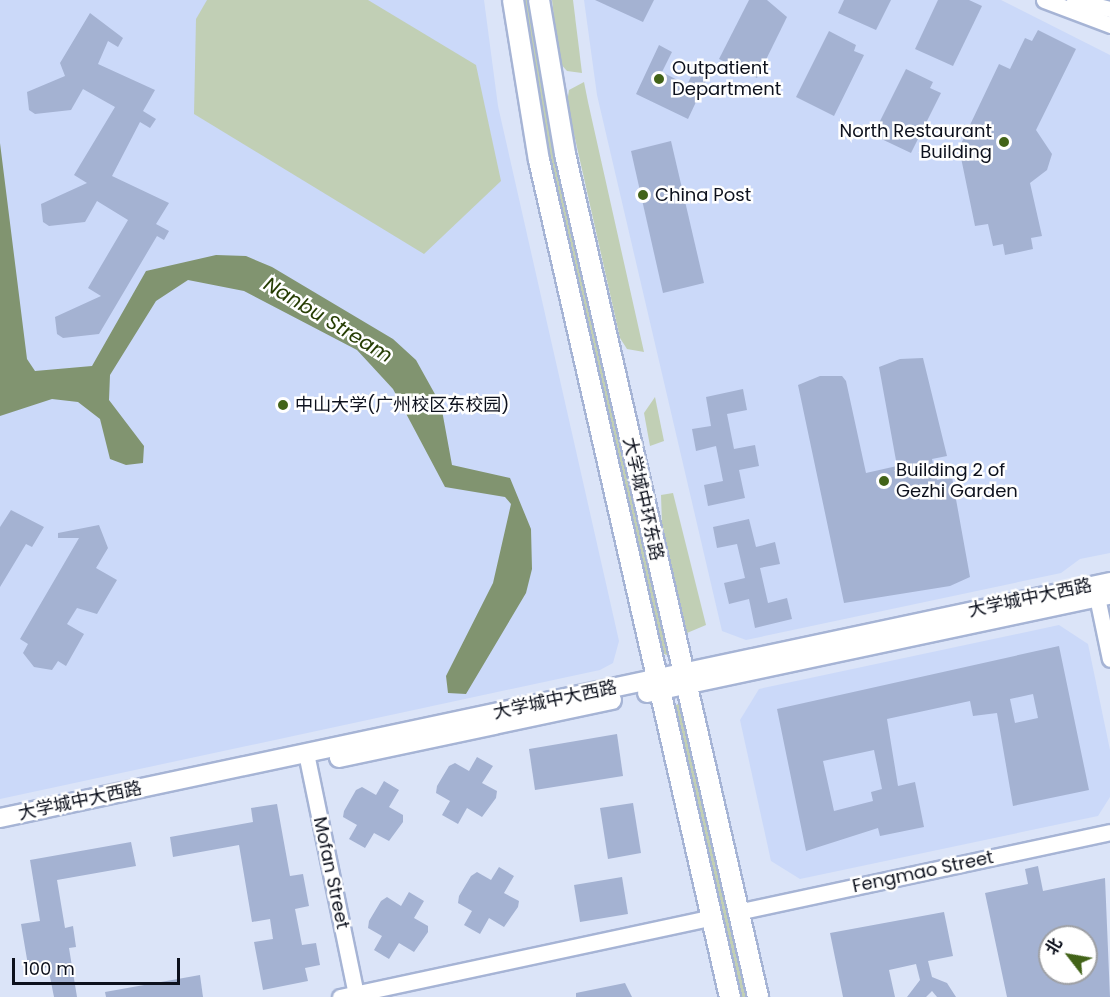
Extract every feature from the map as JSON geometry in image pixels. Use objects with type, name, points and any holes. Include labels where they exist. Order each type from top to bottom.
[{"type":"main road","name":"大学城中环东路","points":[[513,0],[535,141],[730,997]]},
{"type":"main road","name":"大学城中环东路","points":[[539,0],[552,95],[758,997]]},
{"type":"main road","name":"大学城中大西路","points":[[0,830],[307,759],[1106,590]]},
{"type":"main road","name":"大学城中大西路","points":[[0,818],[307,759]]},
{"type":"street","points":[[1044,0],[1089,21],[1110,25]]},
{"type":"street","points":[[1074,0],[1110,9]]},
{"type":"street","points":[[1106,590],[1110,658]]},
{"type":"street","name":"Mofan Street","points":[[307,759],[356,994]]},
{"type":"street","name":"Fengmao Street","points":[[737,912],[1110,832]]},
{"type":"street","points":[[340,997],[712,917]]},
{"type":"shaded area","name":"中山大学(广州校区东校园)","points":[[0,0],[484,0],[498,106],[619,641],[613,663],[600,670],[0,799]]},
{"type":"shaded area","points":[[207,0],[368,0],[476,65],[501,181],[424,254],[194,114],[196,19]]},
{"type":"shaded area","points":[[521,0],[533,0],[669,656],[662,653],[624,501],[545,153]]},
{"type":"shaded area","points":[[552,0],[573,0],[582,73],[567,71],[559,62]]},
{"type":"shaded area","points":[[584,0],[1001,0],[1110,55],[1110,553],[1080,559],[1061,573],[746,640],[722,631],[597,95]]},
{"type":"shaded area","points":[[584,82],[644,352],[627,349],[620,338],[567,103],[569,90]]},
{"type":"shaded area","points":[[655,397],[664,441],[650,446],[644,413]]},
{"type":"shaded area","points":[[673,493],[706,625],[687,633],[662,524],[661,495]]},
{"type":"shaded area","points":[[1059,625],[1088,644],[1110,750],[1110,797],[1098,816],[800,879],[771,861],[740,720],[759,689]]},
{"type":"shaded area","points":[[678,704],[681,708],[750,997],[739,997],[674,706]]},
{"type":"water","name":"Nanbu Stream","points":[[0,143],[27,359],[35,371],[92,366],[146,271],[216,255],[246,256],[272,267],[393,339],[416,360],[441,405],[452,465],[510,478],[531,529],[532,569],[526,593],[466,694],[448,693],[446,676],[493,583],[511,504],[505,497],[445,487],[393,389],[357,350],[244,291],[188,280],[156,301],[110,375],[109,400],[144,446],[143,463],[126,465],[110,459],[100,419],[78,402],[52,399],[0,416]]},
{"type":"building","points":[[595,0],[654,0],[643,22]]},
{"type":"building","points":[[749,0],[767,0],[787,17],[757,78],[719,59]]},
{"type":"building","points":[[844,0],[891,0],[876,30],[838,13]]},
{"type":"building","points":[[938,0],[969,0],[982,6],[953,66],[915,49]]},
{"type":"building","points":[[90,13],[123,38],[118,47],[108,41],[98,64],[155,90],[143,111],[156,119],[150,128],[140,122],[112,176],[169,203],[156,224],[169,231],[164,240],[157,236],[99,334],[63,338],[57,334],[55,317],[101,296],[88,288],[128,220],[97,201],[85,222],[49,226],[43,222],[41,204],[87,183],[74,175],[115,107],[83,89],[71,110],[35,114],[29,110],[27,92],[65,76],[60,63]]},
{"type":"building","name":"North Restaurant Building","points":[[1038,30],[1076,49],[1036,130],[1052,154],[1047,170],[1030,183],[1042,236],[1031,238],[1033,249],[1005,255],[1003,244],[993,246],[988,224],[975,226],[959,148],[999,64],[1010,69],[1025,38],[1032,41]]},
{"type":"building","points":[[829,31],[856,45],[854,51],[864,55],[834,116],[796,97]]},
{"type":"building","name":"Outpatient Department","points":[[659,45],[672,52],[662,72],[687,85],[697,64],[711,70],[688,119],[636,94]]},
{"type":"building","points":[[906,69],[933,82],[930,88],[941,93],[911,153],[873,135]]},
{"type":"building","points":[[671,141],[704,283],[663,293],[631,151]]},
{"type":"building","name":"Building 2 of Gezhi Garden","points":[[923,358],[947,456],[932,459],[937,480],[952,477],[970,577],[950,586],[844,603],[798,385],[820,376],[842,376],[846,381],[866,473],[897,466],[879,367],[900,359]]},
{"type":"building","points":[[743,389],[747,410],[727,414],[734,449],[755,445],[759,466],[739,470],[745,498],[708,506],[704,485],[723,481],[716,446],[696,451],[692,429],[711,426],[706,397]]},
{"type":"building","points":[[11,510],[44,527],[32,547],[26,544],[0,587],[0,527]]},
{"type":"building","points":[[749,519],[756,547],[775,542],[780,564],[760,568],[768,603],[787,598],[792,619],[755,628],[749,599],[729,604],[724,583],[745,578],[737,544],[717,548],[713,527]]},
{"type":"building","points":[[99,525],[108,548],[96,568],[117,580],[97,614],[77,608],[67,624],[84,634],[66,666],[58,661],[52,670],[34,667],[23,653],[28,644],[20,639],[79,538],[58,538],[58,533]]},
{"type":"building","points":[[1059,646],[1089,790],[1013,806],[997,713],[973,716],[970,701],[887,719],[898,786],[915,782],[924,827],[880,836],[878,828],[806,851],[777,709]],"holes":[[[1033,694],[1038,718],[1015,723],[1010,699]],[[874,750],[882,789],[871,792],[873,801],[834,811],[823,761]]]},
{"type":"building","points":[[617,734],[623,776],[535,790],[529,749]]},
{"type":"building","points":[[477,757],[493,766],[482,783],[497,791],[496,798],[482,817],[467,808],[458,824],[442,815],[450,801],[436,793],[437,786],[449,766],[455,763],[469,771]]},
{"type":"building","points":[[384,781],[399,790],[389,807],[403,815],[403,822],[389,841],[374,833],[365,848],[349,839],[357,825],[343,817],[344,811],[356,790],[362,787],[376,795]]},
{"type":"building","points":[[633,803],[641,853],[608,859],[600,808]]},
{"type":"building","points":[[277,804],[290,876],[303,874],[309,906],[295,909],[302,945],[316,943],[320,965],[305,968],[308,981],[263,990],[254,942],[273,939],[270,919],[252,922],[239,845],[173,857],[170,837],[253,822],[251,808]]},
{"type":"building","points":[[131,842],[136,866],[57,880],[65,928],[73,926],[76,947],[69,948],[77,997],[54,997],[48,967],[29,971],[21,924],[40,921],[30,860]]},
{"type":"building","points":[[1038,866],[1043,891],[1105,878],[1110,997],[1007,997],[985,893],[1028,884],[1025,869]]},
{"type":"building","points":[[499,867],[514,876],[504,893],[519,901],[518,907],[504,927],[489,918],[480,934],[464,925],[472,911],[458,903],[459,896],[471,876],[477,872],[491,880]]},
{"type":"building","points":[[622,877],[628,914],[580,922],[574,885]]},
{"type":"building","points":[[409,892],[424,901],[414,918],[428,926],[428,932],[414,952],[399,943],[389,959],[374,950],[382,936],[368,928],[369,921],[381,901],[387,897],[401,906]]},
{"type":"building","points":[[944,912],[953,956],[928,961],[932,977],[947,983],[956,997],[937,997],[932,991],[926,997],[907,997],[920,980],[916,964],[889,970],[895,997],[843,997],[830,933]]},
{"type":"building","points":[[200,975],[203,997],[106,997],[105,992]]},
{"type":"building","points":[[625,983],[632,997],[576,997],[576,993]]},
{"type":"place","name":"Outpatient Department","points":[[659,79]]},
{"type":"place","name":"North Restaurant Building","points":[[1004,142]]},
{"type":"place","name":"China Post","points":[[643,195]]},
{"type":"place","name":"中山大学(广州校区东校园)","points":[[283,405]]},
{"type":"place","name":"Building 2 of Gezhi Garden","points":[[884,481]]}]
